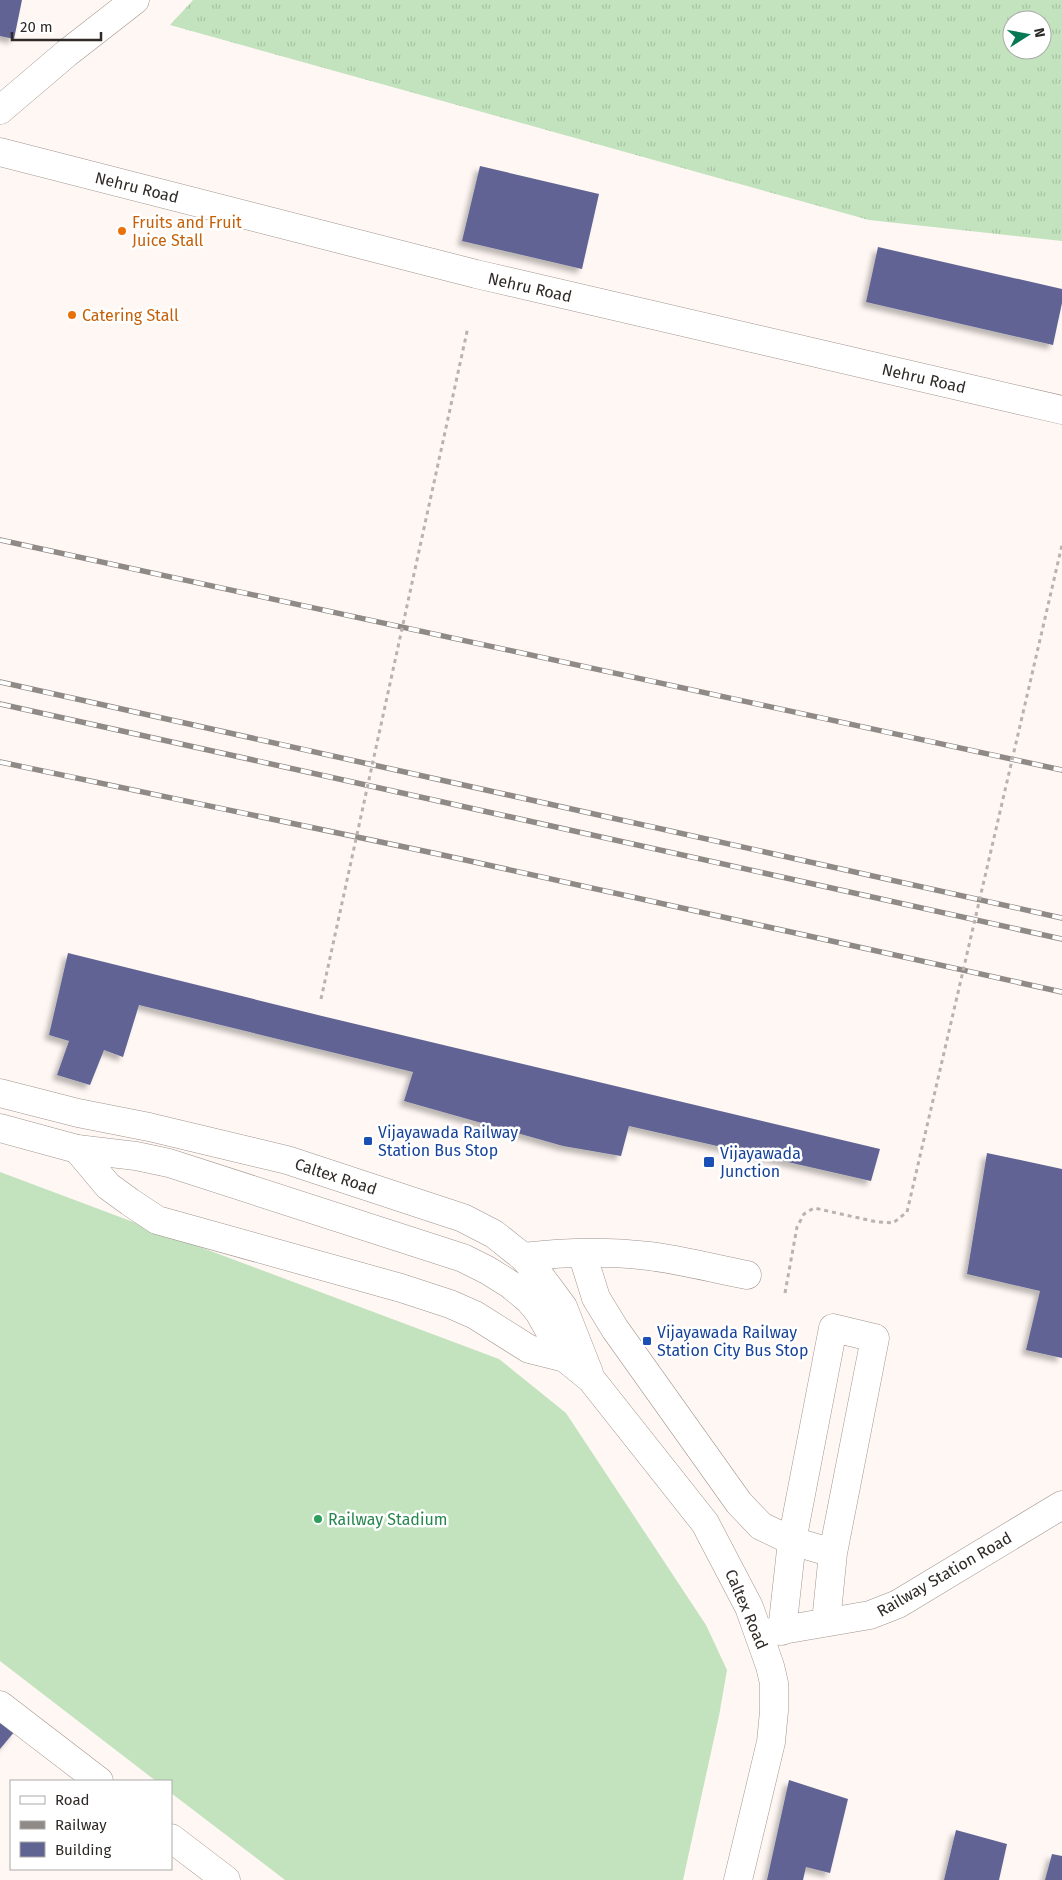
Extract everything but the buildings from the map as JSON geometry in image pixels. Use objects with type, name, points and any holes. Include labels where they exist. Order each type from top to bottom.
[{"type":"main road","points":[[0,110],[67,53],[135,0]]},
{"type":"main road","name":"Nehru Road","points":[[0,152],[476,274],[1062,410]]},
{"type":"main road","name":"Caltex Road","points":[[0,1093],[78,1113],[149,1127],[287,1160],[463,1218],[494,1234],[523,1257],[540,1276],[563,1307],[591,1379]]},
{"type":"main road","name":"Caltex Road","points":[[0,1128],[78,1149],[136,1156],[169,1163],[463,1258],[488,1270],[528,1300],[539,1312],[565,1358],[591,1379],[705,1523],[741,1590],[771,1632],[774,1683],[771,1742],[738,1880]]},
{"type":"main road","points":[[78,1149],[108,1186],[157,1220],[402,1288],[450,1304],[475,1315],[529,1349],[565,1358]]},
{"type":"main road","points":[[523,1257],[582,1253],[649,1256],[747,1275]]},
{"type":"main road","points":[[582,1253],[596,1298],[615,1330],[739,1503],[761,1526],[792,1541],[833,1553]]},
{"type":"main road","points":[[771,1632],[792,1541],[833,1328],[875,1338],[833,1553],[826,1622]]},
{"type":"main road","name":"Railway Station Road","points":[[771,1632],[870,1615],[898,1604],[1062,1505]]},
{"type":"main road","points":[[0,1705],[98,1780]]},
{"type":"main road","points":[[172,1839],[226,1880]]},
{"type":"path","points":[[321,999],[468,327]]},
{"type":"path","points":[[784,1293],[797,1227],[804,1214],[814,1208],[877,1222],[893,1223],[907,1212],[1062,545]]},
{"type":"green space","points":[[193,0],[1062,0],[1062,241],[869,220],[170,25]]},
{"type":"green space","name":"Railway Stadium","points":[[0,1172],[499,1359],[566,1413],[706,1625],[727,1670],[719,1716],[683,1880],[285,1880],[172,1794],[172,1780],[155,1780],[0,1661]]},
{"type":"railway","points":[[0,540],[1062,770]]},
{"type":"railway","points":[[0,682],[1062,918]]},
{"type":"railway","points":[[0,704],[1062,939]]},
{"type":"railway","points":[[0,762],[438,854],[1062,992]]},
{"type":"place","name":"Fruits and Fruit Juice Stall","points":[[122,231]]},
{"type":"place","name":"Catering Stall","points":[[72,315]]},
{"type":"place","name":"Vijayawada Railway Station Bus Stop","points":[[368,1141]]},
{"type":"place","name":"Vijayawada Junction","points":[[709,1162]]},
{"type":"place","name":"Vijayawada Railway Station City Bus Stop","points":[[647,1341]]},
{"type":"place","name":"Railway Stadium","points":[[318,1519]]}]
